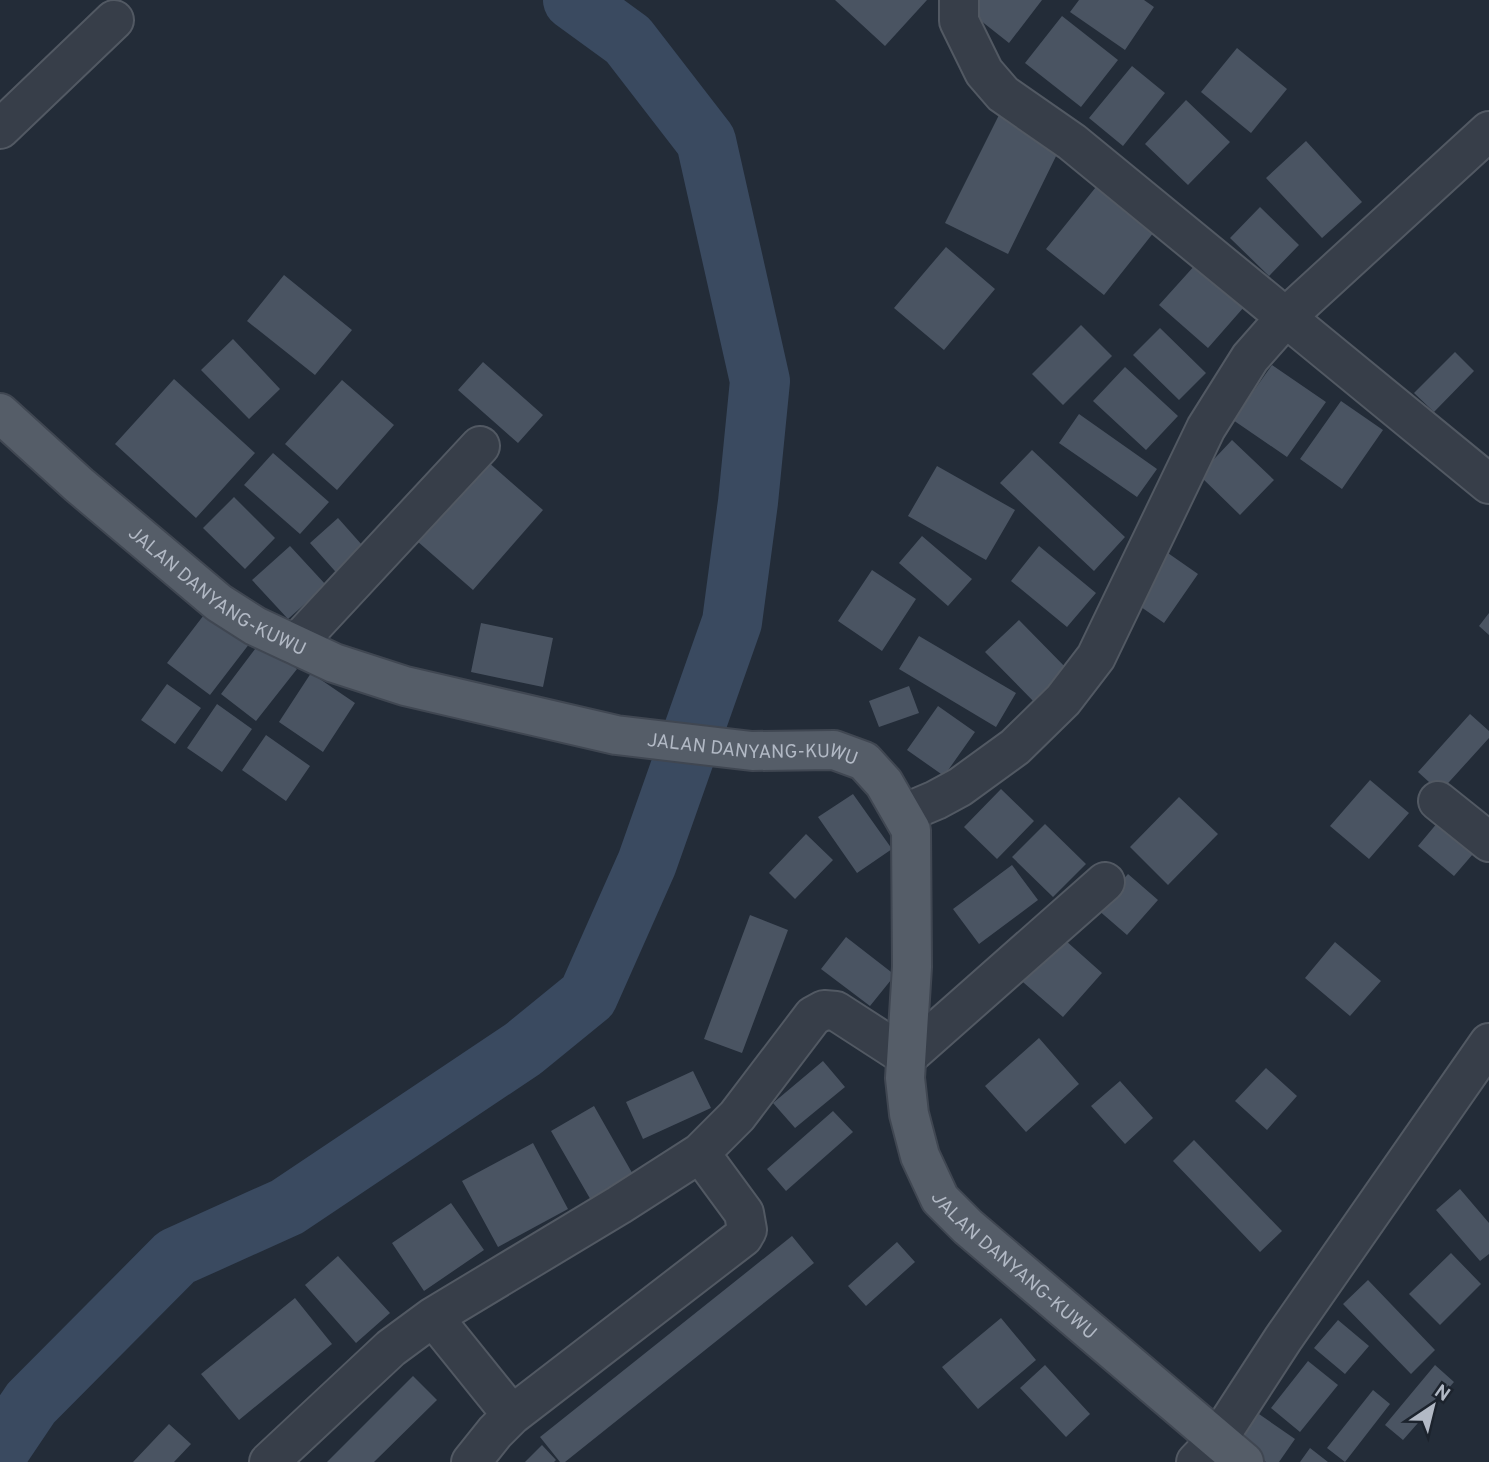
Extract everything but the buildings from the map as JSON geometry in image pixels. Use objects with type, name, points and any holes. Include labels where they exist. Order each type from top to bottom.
[{"type":"main road","name":"JALAN DANYANG-KUWU","points":[[0,413],[79,485],[219,603],[255,626],[334,663],[405,686],[617,735],[752,751],[834,750],[864,761],[884,783],[911,830],[912,967],[905,1078],[909,1114],[920,1156],[940,1199],[1219,1454]]},
{"type":"street","points":[[959,0],[959,22],[984,72],[1003,94],[1072,142],[1489,484]]},
{"type":"street","points":[[0,129],[114,20]]},
{"type":"street","points":[[903,814],[960,787],[1004,755],[1063,700],[1096,657],[1206,428],[1250,358],[1287,316],[1489,131]]},
{"type":"street","points":[[295,645],[480,446]]},
{"type":"street","points":[[1438,801],[1489,842]]},
{"type":"street","points":[[269,1462],[391,1348],[433,1317],[700,1153],[737,1116],[813,1016],[824,1010],[835,1011],[907,1057],[1105,882]]},
{"type":"street","points":[[1219,1454],[1291,1327],[1489,1043]]},
{"type":"street","points":[[471,1462],[512,1415],[743,1237],[747,1230],[744,1213],[700,1153]]},
{"type":"street","points":[[433,1317],[512,1415]]},
{"type":"waterway","points":[[0,1449],[31,1403],[176,1257],[287,1207],[523,1049],[588,996],[647,863],[732,622],[760,381],[706,141],[628,40],[573,0]]}]
